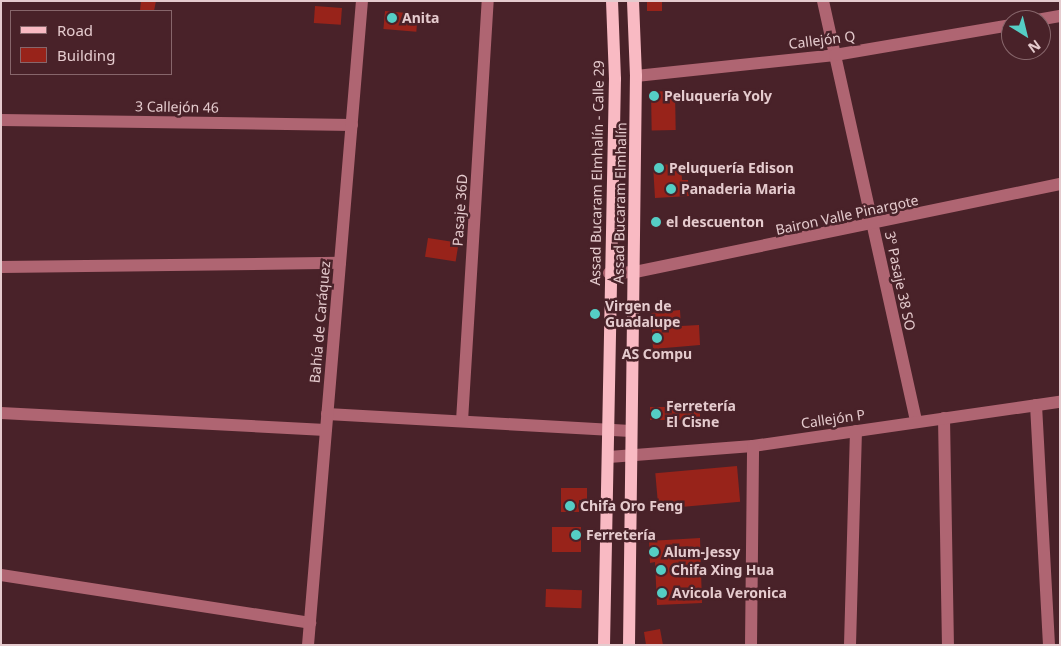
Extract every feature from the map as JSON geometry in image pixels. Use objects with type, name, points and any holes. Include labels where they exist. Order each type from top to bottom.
[{"type":"main road","name":"Assad Bucaram Elmhalín - Calle 29","points":[[604,645],[610,431],[610,273],[615,79],[612,1]]},
{"type":"main road","name":"Assad Bucaram Elmhalín","points":[[629,645],[636,76],[633,1]]},
{"type":"street","name":"Bahía de Caráquez","points":[[308,645],[362,1]]},
{"type":"street","name":"Pasaje 36D","points":[[462,421],[488,1]]},
{"type":"street","name":"3º Pasaje 38 SO","points":[[823,1],[916,420]]},
{"type":"street","name":"Callejón Q","points":[[636,76],[836,55],[1001,26]]},
{"type":"street","name":"3 Callejón 46","points":[[1,120],[352,125]]},
{"type":"street","name":"Bairon Valle Pinargote","points":[[610,273],[634,272],[873,226],[1060,184]]},
{"type":"street","points":[[1,267],[340,263]]},
{"type":"street","name":"Callejón P","points":[[609,457],[632,457],[753,446],[856,432],[916,420],[1060,402]]},
{"type":"street","points":[[1036,406],[1049,645]]},
{"type":"street","points":[[1,413],[326,430]]},
{"type":"street","points":[[327,414],[631,431]]},
{"type":"street","points":[[944,418],[948,645]]},
{"type":"street","points":[[850,645],[856,432]]},
{"type":"street","points":[[751,645],[753,446]]},
{"type":"street","points":[[1,575],[310,623]]},
{"type":"building","points":[[141,1],[156,1],[154,10],[140,10]]},
{"type":"building","points":[[647,1],[662,1],[662,11],[647,11]]},
{"type":"building","points":[[315,6],[342,8],[341,25],[314,23]]},
{"type":"building","points":[[385,11],[418,14],[416,32],[383,29]]},
{"type":"building","points":[[651,91],[675,91],[676,130],[652,130]]},
{"type":"building","points":[[681,164],[682,180],[688,180],[689,196],[655,198],[653,165]]},
{"type":"building","points":[[428,238],[459,243],[456,262],[425,257]]},
{"type":"building","points":[[680,310],[681,326],[699,325],[700,345],[653,349],[651,313]]},
{"type":"building","points":[[650,407],[700,407],[700,420],[650,420]]},
{"type":"building","points":[[737,466],[740,502],[658,509],[655,473]]},
{"type":"building","points":[[561,488],[587,488],[587,501],[579,500],[579,512],[561,512]]},
{"type":"building","points":[[552,527],[581,527],[581,552],[552,552]]},
{"type":"building","points":[[700,538],[702,603],[657,605],[655,562],[650,563],[649,541]]},
{"type":"building","points":[[546,589],[582,590],[581,608],[545,607]]},
{"type":"building","points":[[660,629],[663,645],[646,645],[644,632]]},
{"type":"place","name":"Anita","points":[[392,18]]},
{"type":"place","name":"Peluquería Yoly","points":[[654,96]]},
{"type":"place","name":"Peluquería Edison","points":[[659,168]]},
{"type":"place","name":"Panaderia Maria","points":[[671,189]]},
{"type":"place","name":"el descuenton","points":[[656,222]]},
{"type":"place","name":"Virgen de Guadalupe","points":[[595,314]]},
{"type":"place","name":"AS Compu","points":[[657,338]]},
{"type":"place","name":"Ferretería El Cisne","points":[[656,414]]},
{"type":"place","name":"Chifa Oro Feng","points":[[570,506]]},
{"type":"place","name":"Ferretería","points":[[576,535]]},
{"type":"place","name":"Alum-Jessy","points":[[654,552]]},
{"type":"place","name":"Chifa Xing Hua","points":[[661,570]]},
{"type":"place","name":"Avicola Veronica","points":[[662,593]]}]
